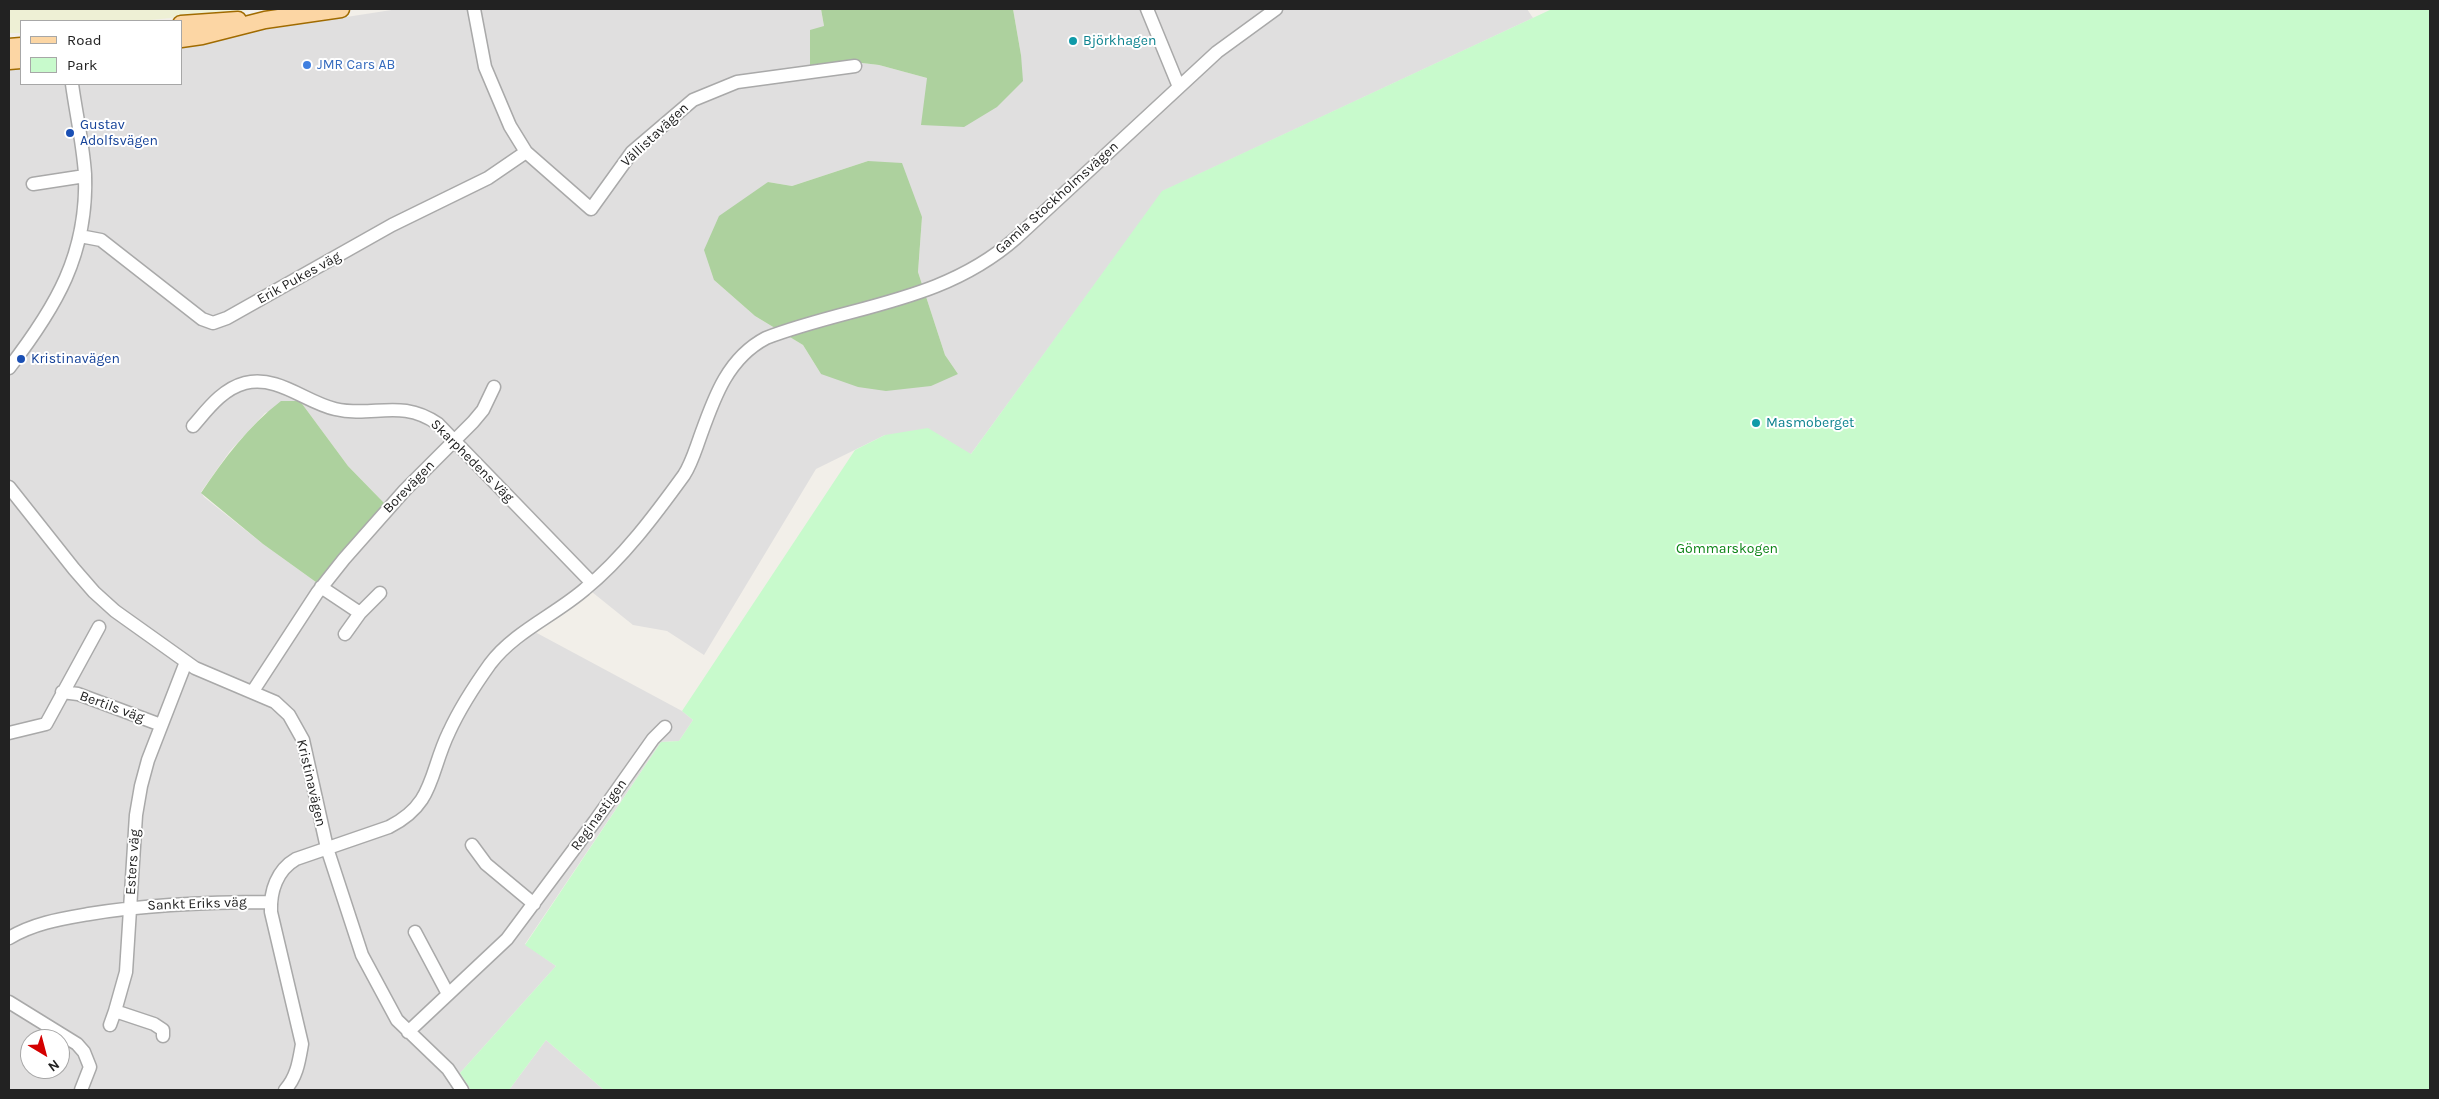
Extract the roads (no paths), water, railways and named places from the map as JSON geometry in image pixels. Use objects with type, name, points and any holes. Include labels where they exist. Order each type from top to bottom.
[{"type":"main road","points":[[182,39],[202,36],[265,20],[342,9]]},
{"type":"main road","points":[[182,24],[228,20],[265,20]]},
{"type":"street","points":[[474,9],[484,67],[507,119],[526,152]]},
{"type":"street","points":[[1147,9],[1178,87]]},
{"type":"street","name":"Gamla Stockholmsvägen","points":[[285,1090],[292,1081],[299,1066],[302,1044],[292,995],[273,926],[270,902],[276,881],[289,862],[389,827],[413,812],[427,791],[449,731],[490,664],[502,650],[592,583],[628,546],[685,472],[720,385],[753,346],[778,334],[917,294],[983,262],[1016,238],[1227,43],[1276,9]]},
{"type":"street","name":"Vällistavägen","points":[[526,152],[591,209],[632,152],[693,100],[737,82],[855,66]]},
{"type":"street","points":[[9,368],[52,309],[66,279],[80,236],[85,176],[72,85]]},
{"type":"street","name":"Erik Pukes väg","points":[[80,236],[101,240],[202,318],[213,323],[227,318],[392,225],[488,178],[526,152]]},
{"type":"street","points":[[33,184],[85,176]]},
{"type":"street","name":"Skarphedens Väg","points":[[193,426],[231,388],[244,383],[264,382],[295,391],[339,410],[384,409],[419,413],[438,424],[592,583]]},
{"type":"street","name":"Borevägen","points":[[253,691],[322,587],[387,508],[455,441],[483,410],[494,387]]},
{"type":"street","name":"Kristinavägen","points":[[9,487],[94,592],[115,611],[186,662],[218,679],[253,691],[275,702],[296,726],[307,754],[327,848],[362,955],[397,1020],[448,1069],[462,1090]]},
{"type":"street","points":[[322,587],[360,613]]},
{"type":"street","points":[[345,634],[360,613],[380,593]]},
{"type":"street","points":[[9,733],[46,724],[99,626]]},
{"type":"street","name":"Esters väg","points":[[110,1025],[125,980],[136,815],[141,786],[148,760],[186,662]]},
{"type":"street","name":"Bertils väg","points":[[62,692],[78,694],[161,725]]},
{"type":"street","name":"Reginastigen","points":[[408,1032],[507,939],[653,739],[665,727]]},
{"type":"street","points":[[472,845],[486,864],[534,904]]},
{"type":"street","name":"Sankt Eriks väg","points":[[9,938],[45,922],[130,907],[173,903],[270,902]]},
{"type":"street","points":[[415,932],[448,994]]},
{"type":"street","points":[[9,1002],[77,1044],[84,1052],[90,1067],[81,1090]]},
{"type":"street","points":[[115,1011],[160,1027],[163,1030],[163,1036]]},
{"type":"place","name":"Björkhagen","points":[[1073,41]]},
{"type":"place","name":"JMR Cars AB","points":[[307,65]]},
{"type":"place","name":"Gustav Adolfsvägen","points":[[70,133]]},
{"type":"place","name":"Kristinavägen","points":[[21,359]]},
{"type":"place","name":"Masmoberget","points":[[1756,423]]},
{"type":"park label","name":"Gömmarskogen","points":[[1727,549]]}]
